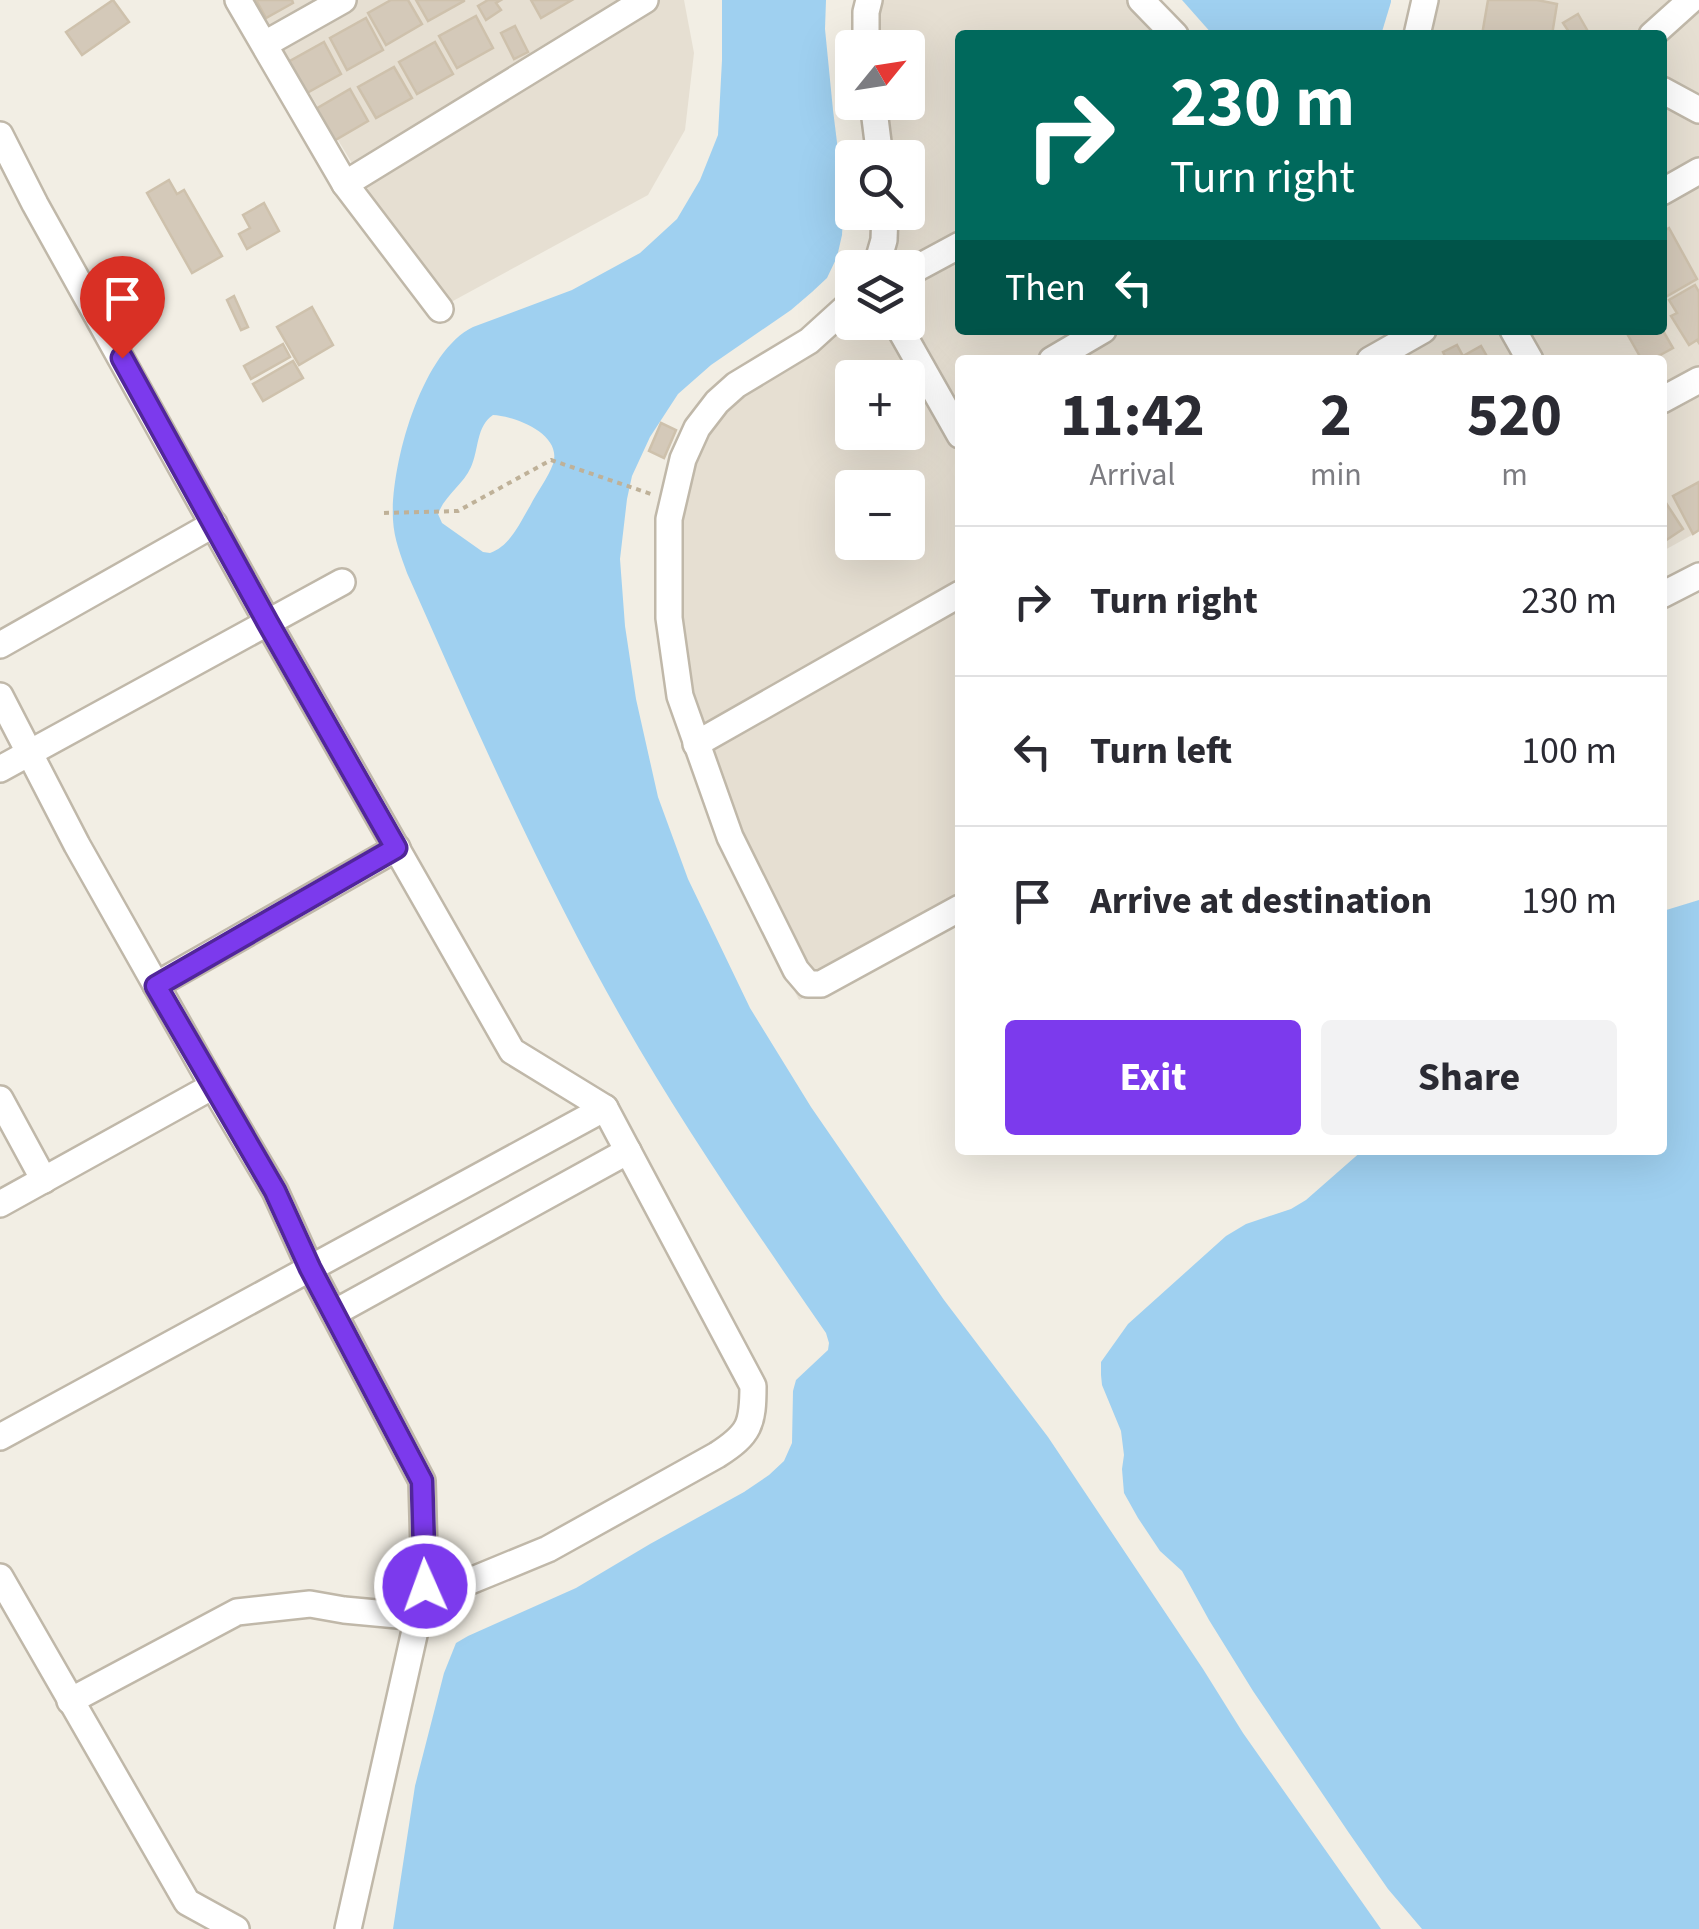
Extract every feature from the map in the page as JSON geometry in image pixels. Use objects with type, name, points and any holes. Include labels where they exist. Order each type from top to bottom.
[{"type":"street","points":[[238,0],[346,184],[440,308]]},
{"type":"street","points":[[265,44],[343,0]]},
{"type":"street","points":[[346,184],[646,0]]},
{"type":"street","points":[[866,30],[869,0]]},
{"type":"street","points":[[1141,0],[1170,30]]},
{"type":"street","points":[[1417,30],[1425,0]]},
{"type":"street","points":[[1658,30],[1691,0]]},
{"type":"street","points":[[1667,93],[1699,110]]},
{"type":"street","points":[[0,135],[268,623],[512,1050],[604,1108],[754,1386],[753,1416],[738,1442],[718,1455],[548,1549],[458,1586],[425,1586]]},
{"type":"street","points":[[1667,189],[1699,171]]},
{"type":"street","points":[[925,264],[955,247]]},
{"type":"street","points":[[835,317],[810,340],[726,392],[698,428],[683,458],[669,518],[669,618],[680,696],[730,837],[796,970],[808,984],[821,984],[955,911]]},
{"type":"street","points":[[1060,355],[1094,335]]},
{"type":"street","points":[[1379,355],[1414,335]]},
{"type":"street","points":[[907,340],[955,420]]},
{"type":"street","points":[[1667,397],[1699,380]]},
{"type":"street","points":[[0,645],[214,524]]},
{"type":"street","points":[[1667,592],[1699,576]]},
{"type":"street","points":[[0,769],[342,582]]},
{"type":"street","points":[[696,744],[955,597]]},
{"type":"street","points":[[0,696],[77,845],[275,1191],[310,1268],[422,1481],[425,1586],[348,1929]]},
{"type":"street","points":[[156,986],[396,848]]},
{"type":"street","points":[[0,1204],[213,1086]]},
{"type":"street","points":[[0,1098],[44,1180]]},
{"type":"street","points":[[0,1437],[604,1108]]},
{"type":"street","points":[[334,1313],[628,1152]]},
{"type":"street","points":[[0,1577],[187,1902],[236,1929]]},
{"type":"street","points":[[70,1701],[237,1612],[310,1604],[419,1616]]},
{"type":"path","points":[[384,513],[458,511],[552,460],[638,490]]},
{"type":"shaded area","points":[[253,0],[684,0],[694,53],[685,130],[648,195],[440,308]]},
{"type":"shaded area","points":[[865,0],[1148,0],[1176,30],[955,30],[955,335],[1667,335],[1667,30],[1420,30],[1427,0],[1699,0],[1699,531],[1667,549],[1667,355],[955,355],[955,924],[799,1000],[720,843],[672,694],[680,455],[716,400],[835,315],[835,340],[925,340],[925,250],[880,250],[881,230],[925,230],[925,140],[873,140],[870,120],[925,120],[925,30],[862,30]]},
{"type":"water","points":[[722,0],[826,0],[825,29],[837,140],[835,230],[842,230],[835,261],[827,278],[791,310],[711,365],[678,394],[650,437],[632,476],[627,499],[620,559],[636,699],[658,797],[688,879],[750,1008],[811,1107],[944,1300],[1048,1437],[1243,1733],[1381,1929],[393,1929],[415,1786],[444,1673],[456,1643],[576,1588],[769,1475],[784,1461],[792,1443],[796,1380],[828,1350],[826,1333],[695,1139],[592,965],[457,686],[407,573],[393,520],[403,442],[412,413],[438,360],[473,327],[572,290],[640,253],[677,219],[700,180],[718,135]],"holes":[[[493,415],[524,423],[551,444],[553,464],[509,539],[490,553],[483,552],[442,523],[438,514],[471,467],[488,420]]]},
{"type":"water","points":[[1182,0],[1391,0],[1383,30],[1209,30]]},
{"type":"water","points":[[1699,900],[1699,1929],[1422,1929],[1388,1889],[1253,1691],[1182,1571],[1160,1551],[1138,1518],[1124,1493],[1121,1431],[1102,1385],[1101,1362],[1128,1324],[1226,1236],[1306,1200],[1357,1155],[1667,1155],[1667,910]]},
{"type":"building","points":[[113,0],[129,22],[82,55],[66,32]]},
{"type":"building","points":[[256,0],[292,0],[293,3],[266,18]]},
{"type":"building","points":[[391,0],[408,0],[422,24],[386,45],[368,13]]},
{"type":"building","points":[[416,0],[464,0],[464,1],[428,21]]},
{"type":"building","points":[[488,0],[501,0],[496,3],[501,10],[486,20],[478,6]]},
{"type":"building","points":[[531,0],[572,0],[541,18]]},
{"type":"building","points":[[1488,0],[1557,4],[1553,30],[1483,30]]},
{"type":"building","points":[[1578,14],[1587,30],[1568,30],[1563,23]]},
{"type":"building","points":[[476,16],[493,48],[457,68],[439,36]]},
{"type":"building","points":[[366,18],[383,50],[347,70],[330,38]]},
{"type":"building","points":[[515,26],[528,52],[514,59],[501,33]]},
{"type":"building","points":[[324,42],[341,74],[305,94],[288,62]]},
{"type":"building","points":[[435,42],[453,74],[417,94],[399,62]]},
{"type":"building","points":[[394,67],[412,98],[376,118],[358,87]]},
{"type":"building","points":[[350,89],[368,121],[332,142],[314,110]]},
{"type":"building","points":[[169,180],[177,194],[184,190],[222,256],[192,273],[147,193]]},
{"type":"building","points":[[264,203],[279,231],[247,249],[239,234],[250,228],[243,215]]},
{"type":"building","points":[[1667,229],[1697,279],[1667,296]]},
{"type":"building","points":[[1695,285],[1699,292],[1699,343],[1697,340],[1689,345],[1671,316],[1677,313],[1669,300]]},
{"type":"building","points":[[234,296],[248,327],[241,330],[227,300]]},
{"type":"building","points":[[312,307],[333,345],[299,365],[277,327]]},
{"type":"building","points":[[1628,335],[1665,335],[1673,348],[1660,355],[1639,355]]},
{"type":"building","points":[[283,344],[290,357],[251,379],[244,366]]},
{"type":"building","points":[[1457,345],[1462,355],[1444,355],[1443,352]]},
{"type":"building","points":[[1481,346],[1486,355],[1465,355]]},
{"type":"building","points":[[293,361],[303,378],[263,401],[253,384]]},
{"type":"building","points":[[661,423],[676,430],[664,458],[649,451]]},
{"type":"building","points":[[1699,482],[1699,530],[1693,534],[1673,496]]},
{"type":"building","points":[[1667,505],[1683,529],[1667,540]]},
{"type":"route","points":[[122,358],[396,848],[156,986],[275,1191],[310,1268],[422,1481],[425,1586]]}]
